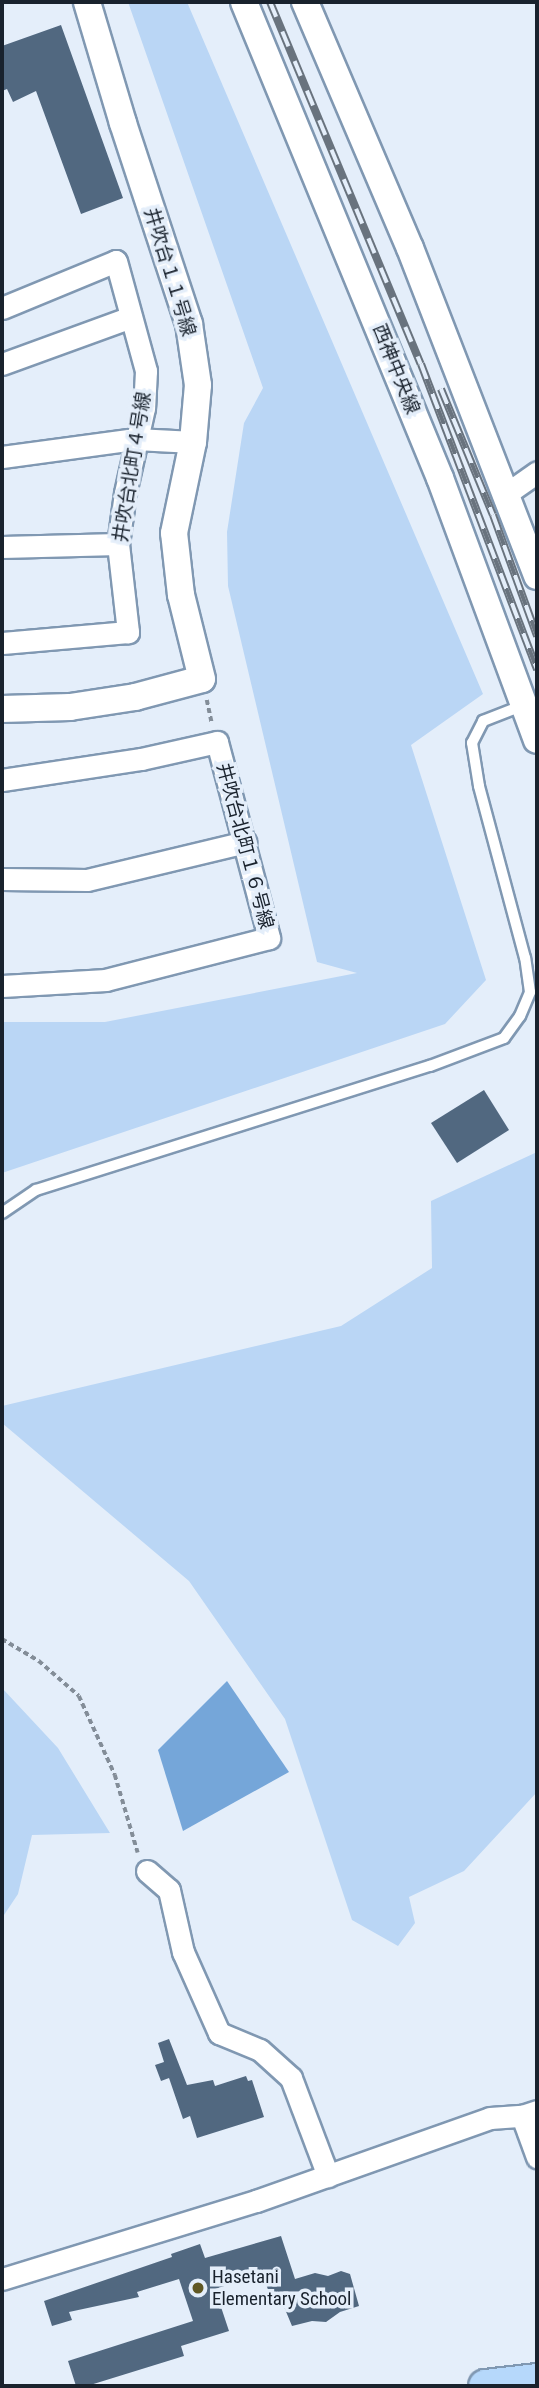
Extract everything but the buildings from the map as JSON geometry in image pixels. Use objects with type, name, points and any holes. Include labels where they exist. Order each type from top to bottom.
[{"type":"main road","points":[[485,2386],[537,2380]]},
{"type":"street","name":"井吹台１１号線","points":[[87,2],[123,123],[189,324],[198,385],[193,442],[174,533],[181,596],[202,679]]},
{"type":"street","name":"西神中央線","points":[[244,2],[435,466],[537,740]]},
{"type":"street","points":[[306,2],[410,248],[537,576]]},
{"type":"street","name":"井吹台北町４号線","points":[[2,308],[116,261],[146,371],[144,408],[125,493],[118,544],[128,632],[2,643]]},
{"type":"street","points":[[2,364],[131,317]]},
{"type":"street","points":[[2,457],[136,439],[193,442]]},
{"type":"street","points":[[506,494],[537,472]]},
{"type":"street","points":[[2,547],[118,544]]},
{"type":"street","points":[[2,709],[70,707],[135,697],[202,679]]},
{"type":"street","name":"井吹台北町１６号線","points":[[2,780],[141,760],[217,743],[269,938],[106,980],[2,986]]},
{"type":"street","points":[[2,879],[87,880],[245,842]]},
{"type":"street","points":[[147,1871],[169,1890],[183,1952],[219,2033],[260,2050],[291,2078],[328,2176]]},
{"type":"street","points":[[2,2279],[328,2176],[490,2118],[530,2114],[537,2157]]},
{"type":"lane","points":[[2,1213],[36,1190],[430,1066],[504,1038],[520,1016],[530,992],[525,958],[479,786],[472,743],[484,720],[524,705]]},
{"type":"path","points":[[202,679],[217,743]]},
{"type":"path","points":[[2,1639],[39,1661],[79,1696],[115,1775],[135,1849],[147,1871]]},
{"type":"shaded area","points":[[128,2],[187,2],[483,694],[411,745],[486,980],[445,1024],[2,1173],[2,1022],[105,1022],[357,973],[317,962],[228,586],[227,532],[244,423],[263,388]]},
{"type":"shaded area","points":[[537,1152],[537,1792],[464,1871],[409,1897],[415,1923],[398,1946],[352,1920],[285,1719],[189,1581],[2,1423],[2,1406],[341,1326],[432,1268],[431,1201]]},
{"type":"shaded area","points":[[2,1688],[58,1748],[110,1833],[32,1835],[18,1894],[2,1918]]},
{"type":"water","points":[[227,1681],[289,1772],[183,1831],[158,1750]]},
{"type":"railway","points":[[270,2],[421,364],[537,670]]},
{"type":"railway","points":[[441,389],[493,515],[537,636]]},
{"type":"place","name":"Hasetani Elementary School","points":[[198,2288]]}]
